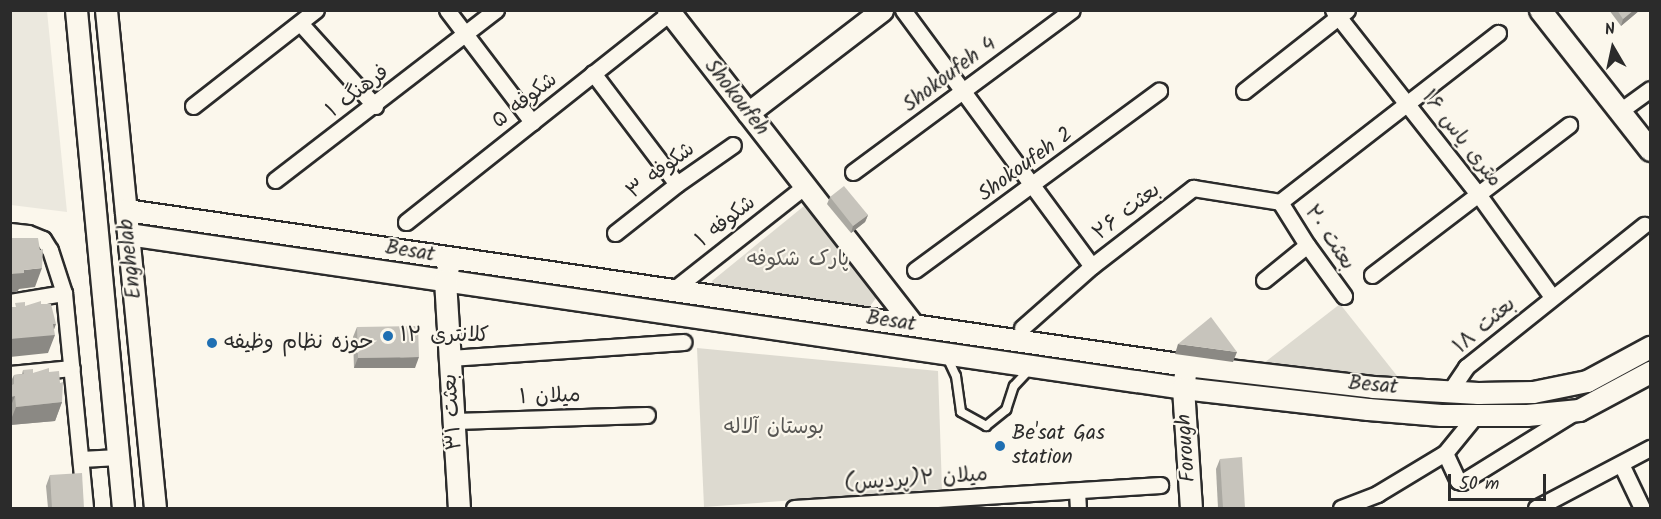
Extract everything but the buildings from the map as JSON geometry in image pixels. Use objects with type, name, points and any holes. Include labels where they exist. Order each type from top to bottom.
[{"type":"main road","name":"Enghelab","points":[[76,10],[123,508]]},
{"type":"main road","name":"Enghelab","points":[[106,10],[155,508]]},
{"type":"main road","points":[[748,113],[882,10]]},
{"type":"main road","points":[[1540,10],[1650,150]]},
{"type":"main road","name":"Shokoufeh","points":[[669,12],[913,325]]},
{"type":"main road","name":"Besat","points":[[126,210],[1186,365],[1373,387],[1533,392],[1587,381],[1650,347]]},
{"type":"main road","name":"Besat","points":[[128,234],[1183,388],[1368,409],[1441,415],[1527,415],[1579,410],[1650,372]]},
{"type":"main road","name":"بعثت ۳۱","points":[[450,258],[445,280],[459,508]]},
{"type":"main road","name":"Forough","points":[[1186,365],[1183,388],[1191,508]]},
{"type":"street","points":[[193,106],[316,10]]},
{"type":"street","points":[[447,10],[532,122]]},
{"type":"street","name":"فرهنگ ۱","points":[[275,180],[375,106],[496,10]]},
{"type":"street","points":[[903,10],[1092,266]]},
{"type":"street","name":"Shokoufeh 4","points":[[853,172],[1072,10]]},
{"type":"street","name":"شکوفه ۵","points":[[406,222],[669,12]]},
{"type":"street","points":[[1244,92],[1339,13]]},
{"type":"street","name":"۱۶ متری یاس","points":[[1339,13],[1478,194],[1552,297]]},
{"type":"street","points":[[300,23],[375,106]]},
{"type":"street","points":[[1280,202],[1498,33]]},
{"type":"street","points":[[593,73],[677,184]]},
{"type":"street","points":[[1620,111],[1650,88]]},
{"type":"street","name":"Shokoufeh 2","points":[[915,270],[1033,186],[1159,91]]},
{"type":"street","points":[[1372,275],[1569,125]]},
{"type":"street","name":"شکوفه ۳","points":[[615,233],[677,184],[733,145]]},
{"type":"street","name":"شکوفه ۱","points":[[673,290],[804,186]]},
{"type":"street","name":"بعثت ۲۶","points":[[1022,328],[1092,266],[1193,188],[1280,202]]},
{"type":"street","name":"بعثت ۲۰","points":[[1280,202],[1307,245],[1344,296]]},
{"type":"street","name":"بعثت ۱۸","points":[[1450,391],[1466,368],[1644,225]]},
{"type":"street","points":[[10,231],[28,233],[43,239],[50,250],[64,293],[85,508]]},
{"type":"street","points":[[1264,280],[1307,245]]},
{"type":"street","points":[[10,302],[64,293]]},
{"type":"street","points":[[450,358],[683,342]]},
{"type":"street","points":[[10,374],[72,368]]},
{"type":"street","points":[[1445,453],[1458,481],[1462,482],[1579,410]]},
{"type":"street","name":"میلان ۱","points":[[454,421],[647,415]]},
{"type":"street","points":[[1341,508],[1377,494],[1445,453],[1476,415]]},
{"type":"street","points":[[1536,508],[1650,448]]},
{"type":"street","points":[[81,459],[118,457]]},
{"type":"street","points":[[1621,464],[1642,508]]},
{"type":"street","name":"میلان ۲(پردیس)","points":[[794,508],[851,507],[1160,485]]},
{"type":"street","points":[[1077,491],[1078,508]]},
{"type":"lane","points":[[945,353],[956,376],[961,412],[986,426],[1006,410],[1014,386],[1033,366]]},
{"type":"shaded area","points":[[11,10],[47,11],[67,212],[11,205]]},
{"type":"green space","name":"پارک شکوفه","points":[[804,206],[876,298],[868,309],[714,287],[712,281]]},
{"type":"green space","points":[[1340,304],[1398,377],[1264,369],[1260,366]]},
{"type":"green space","name":"بوستان آلاله","points":[[697,348],[938,371],[942,489],[704,507]]},
{"type":"place","name":"کلانتری ۱۲","points":[[388,336]]},
{"type":"place","name":"حوزه نظام وظیفه","points":[[212,343]]},
{"type":"place","name":"Be'sat Gas station","points":[[1000,446]]}]
